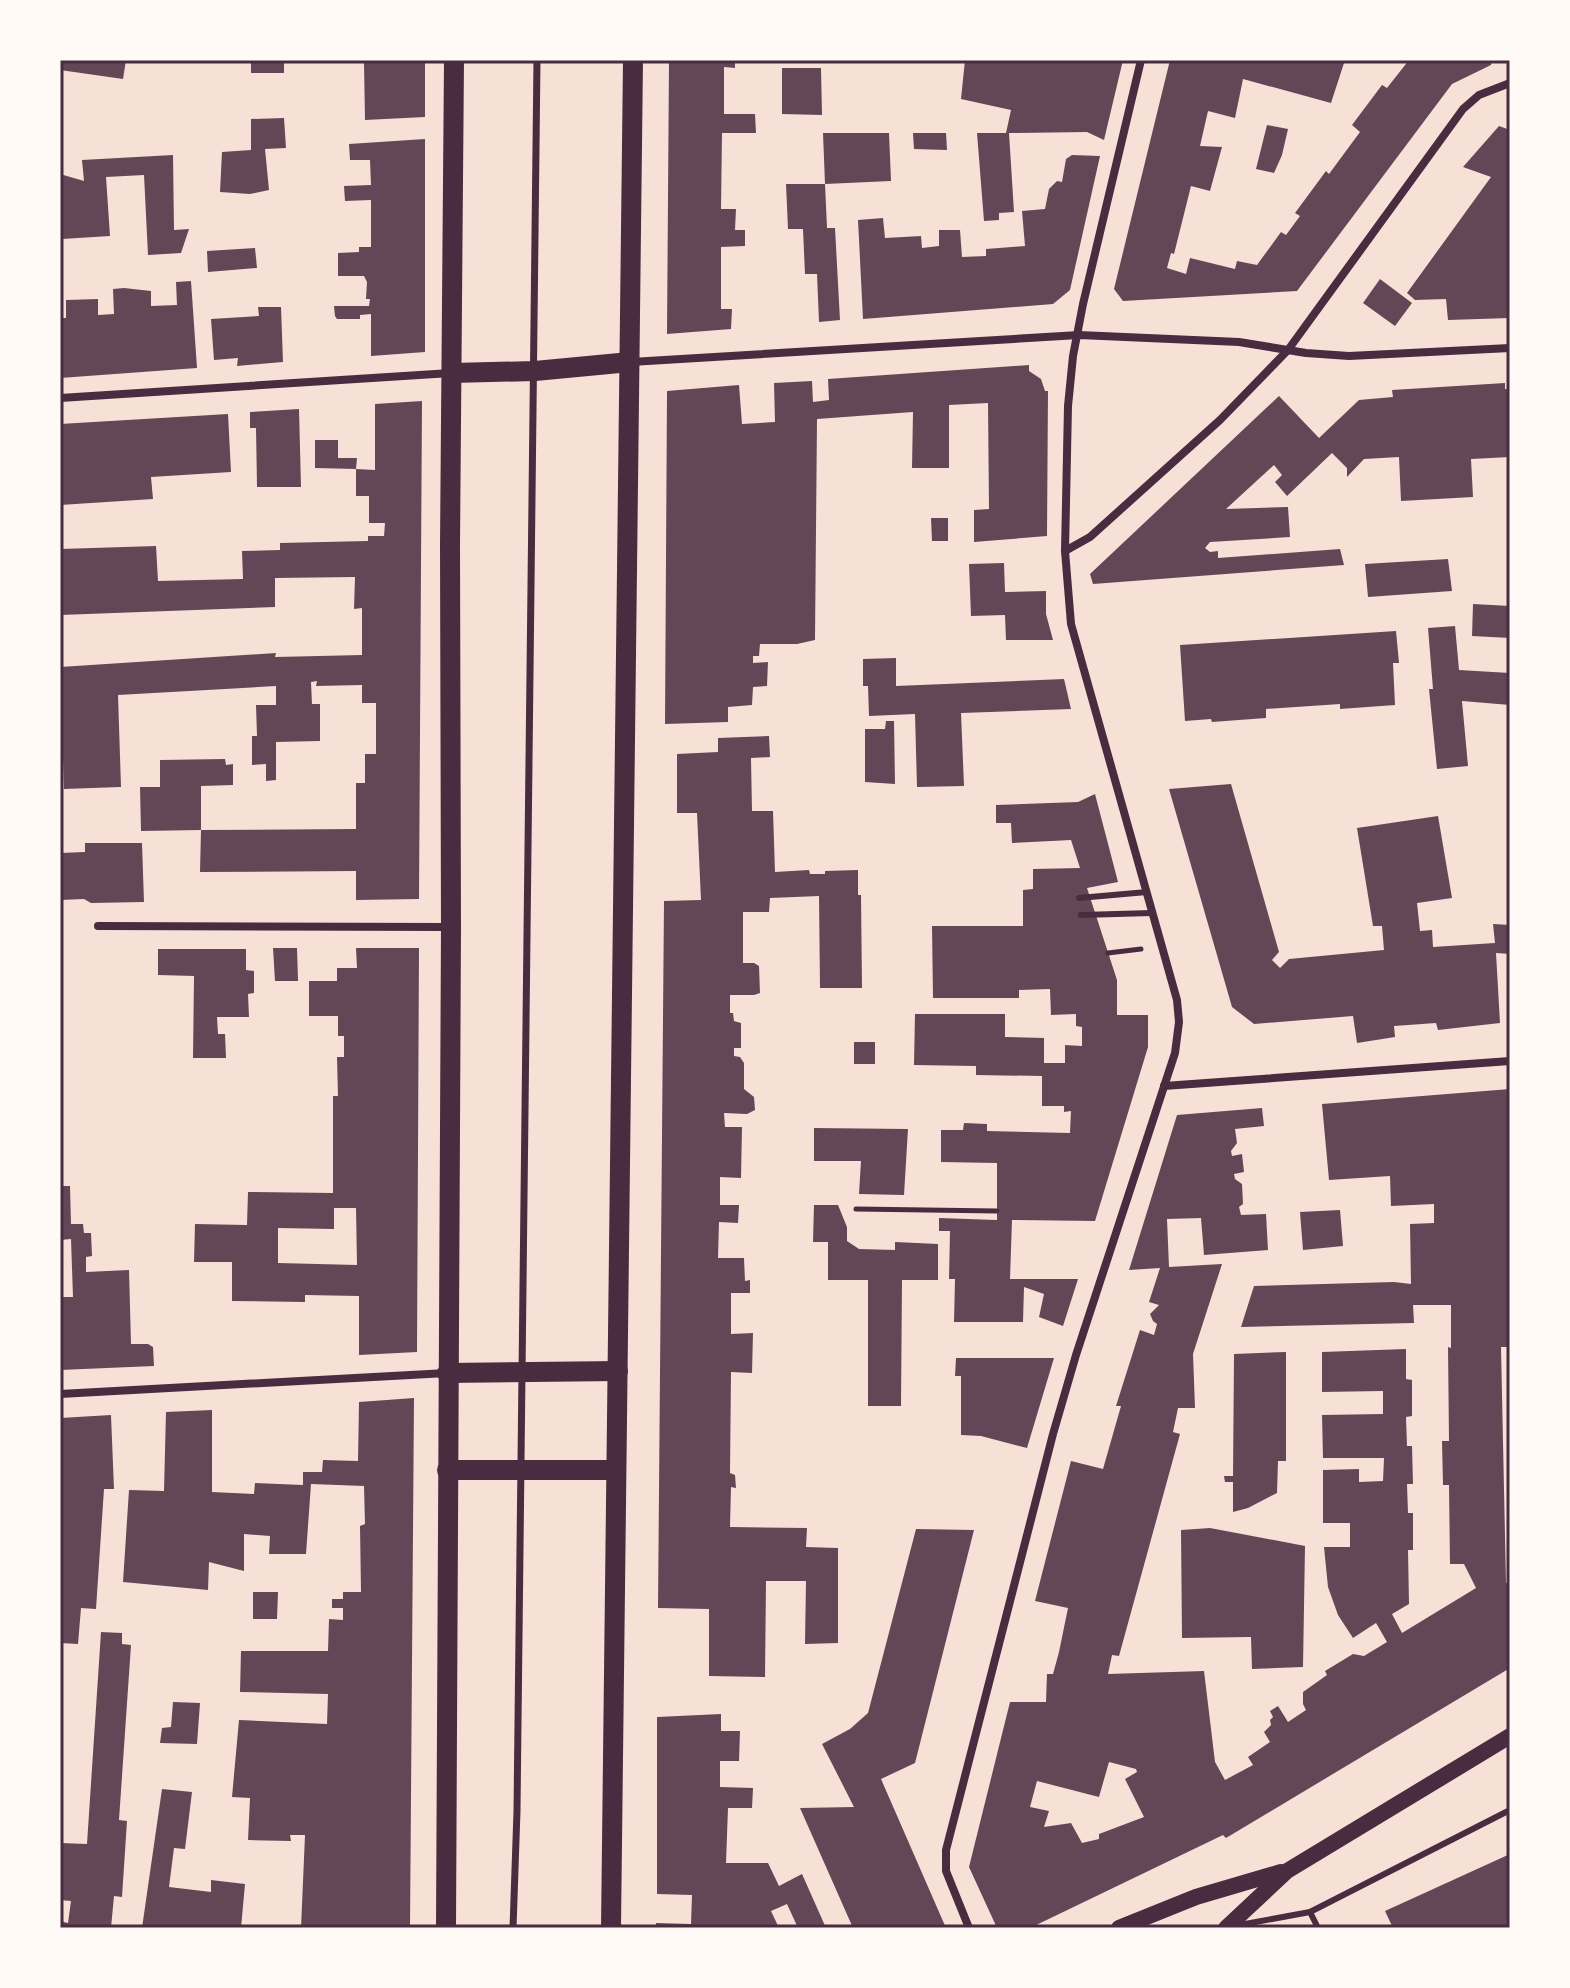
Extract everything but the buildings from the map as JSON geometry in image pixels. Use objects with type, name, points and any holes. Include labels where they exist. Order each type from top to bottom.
[{"type":"main road","points":[[446,1928],[454,60]]},
{"type":"main road","points":[[611,1928],[633,60]]},
{"type":"main road","points":[[452,373],[535,371],[630,362]]},
{"type":"main road","points":[[447,1373],[618,1371]]},
{"type":"main road","points":[[447,1470],[616,1470]]},
{"type":"main road","points":[[1226,1928],[1287,1871],[1510,1736]]},
{"type":"main road","points":[[1119,1928],[1196,1897],[1287,1871]]},
{"type":"street","points":[[513,1928],[517,1811],[537,60]]},
{"type":"street","points":[[969,1928],[946,1871],[946,1850],[1053,1434],[1175,1053],[1179,1022],[1177,1000],[1071,624],[1065,551],[1068,406],[1073,356],[1141,60]]},
{"type":"street","points":[[1065,551],[1090,537],[1220,420],[1288,350],[1463,109],[1479,95],[1510,83]]},
{"type":"street","points":[[630,362],[1079,335],[1239,342],[1349,356],[1510,348]]},
{"type":"street","points":[[60,398],[452,373]]},
{"type":"street","points":[[98,926],[451,927]]},
{"type":"street","points":[[1164,1086],[1510,1061]]},
{"type":"street","points":[[60,1394],[447,1373]]},
{"type":"lane","points":[[1079,898],[1147,892]]},
{"type":"lane","points":[[1081,915],[1152,913]]},
{"type":"lane","points":[[1226,1928],[1310,1912],[1510,1810]]},
{"type":"lane","points":[[1310,1912],[1318,1928]]},
{"type":"path","points":[[856,1209],[997,1211]]}]
